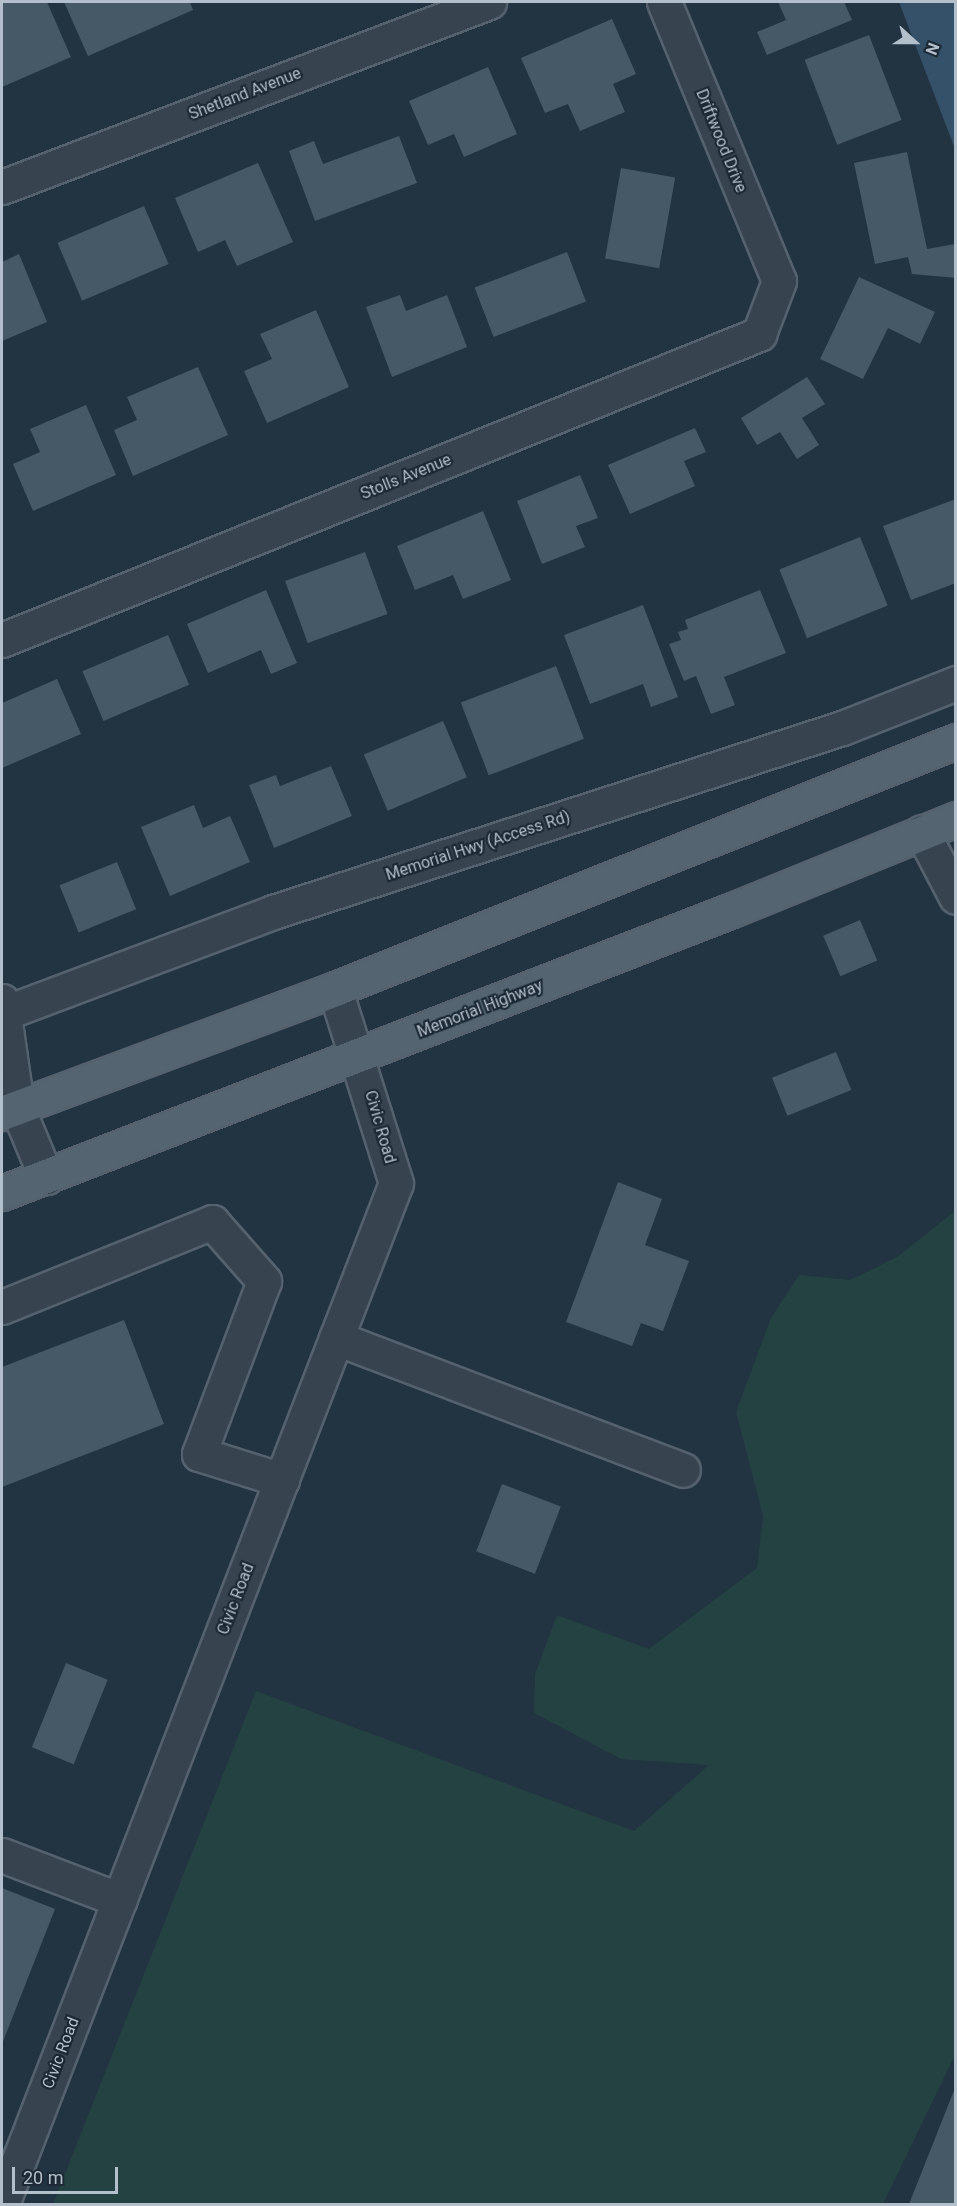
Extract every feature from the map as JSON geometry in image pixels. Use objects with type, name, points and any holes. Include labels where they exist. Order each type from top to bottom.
[{"type":"main road","points":[[7,1102],[335,989],[956,741]]},
{"type":"main road","name":"Memorial Highway","points":[[2,1193],[360,1056],[956,819]]},
{"type":"street","name":"Shetland Avenue","points":[[2,187],[489,2]]},
{"type":"street","name":"Driftwood Drive","points":[[664,2],[778,281]]},
{"type":"street","name":"Stolls Avenue","points":[[2,640],[759,334],[778,281]]},
{"type":"street","name":"Memorial Hwy (Access Rd)","points":[[3,1010],[273,912],[842,728],[956,683]]},
{"type":"street","points":[[922,832],[956,897]]},
{"type":"street","name":"Civic Road","points":[[2,2205],[396,1183],[360,1056],[335,989]]},
{"type":"street","points":[[3,1010],[7,1102],[46,1177]]},
{"type":"street","points":[[2,1307],[212,1222],[264,1281],[200,1454],[282,1480]]},
{"type":"street","points":[[336,1338],[683,1470]]},
{"type":"street","points":[[2,1855],[120,1900]]},
{"type":"green space","points":[[955,1211],[955,2055],[883,2204],[53,2204],[256,1691],[634,1831],[709,1765],[621,1759],[534,1713],[535,1674],[557,1615],[649,1649],[757,1568],[763,1516],[736,1412],[771,1318],[799,1275],[850,1280],[897,1257]]},
{"type":"water","points":[[899,2],[955,2],[955,149]]},
{"type":"building","points":[[2,2],[47,2],[71,57],[2,87]]},
{"type":"building","points":[[64,2],[190,2],[193,10],[88,56]]},
{"type":"building","points":[[778,2],[844,2],[852,20],[767,55],[757,32],[786,20]]},
{"type":"building","points":[[612,19],[636,74],[613,84],[625,112],[580,131],[568,104],[545,113],[521,58]]},
{"type":"building","points":[[869,35],[902,120],[837,145],[805,60]]},
{"type":"building","points":[[488,67],[517,134],[464,157],[454,134],[428,145],[409,101]]},
{"type":"building","points":[[399,136],[417,183],[315,221],[289,151],[314,141],[323,164]]},
{"type":"building","points":[[907,152],[927,249],[955,244],[956,278],[912,274],[908,257],[875,264],[854,163]]},
{"type":"building","points":[[258,163],[293,242],[237,266],[225,240],[198,252],[175,198]]},
{"type":"building","points":[[621,168],[675,178],[659,268],[605,259]]},
{"type":"building","points":[[144,206],[169,264],[82,301],[57,243]]},
{"type":"building","points":[[567,252],[586,301],[494,337],[475,287]]},
{"type":"building","points":[[19,254],[47,322],[2,341],[2,262]]},
{"type":"building","points":[[859,277],[935,312],[920,344],[888,328],[863,379],[820,359]]},
{"type":"building","points":[[400,295],[406,311],[447,295],[467,347],[392,377],[366,307]]},
{"type":"building","points":[[316,310],[349,387],[267,423],[244,371],[272,359],[260,334]]},
{"type":"building","points":[[198,367],[228,435],[133,476],[114,430],[137,420],[127,397]]},
{"type":"building","points":[[807,377],[825,404],[802,418],[819,445],[797,459],[780,432],[757,445],[741,418]]},
{"type":"building","points":[[86,405],[116,475],[33,511],[13,464],[40,452],[30,429]]},
{"type":"building","points":[[695,428],[706,452],[684,461],[695,486],[630,514],[608,465]]},
{"type":"building","points":[[580,475],[598,518],[576,526],[585,547],[542,564],[517,501]]},
{"type":"building","points":[[956,499],[956,583],[911,600],[883,526]]},
{"type":"building","points":[[483,511],[511,580],[463,599],[453,575],[415,590],[397,546]]},
{"type":"building","points":[[860,537],[888,606],[807,638],[779,570]]},
{"type":"building","points":[[365,552],[388,614],[308,643],[285,581]]},
{"type":"building","points":[[266,590],[297,663],[271,674],[261,650],[208,673],[187,624]]},
{"type":"building","points":[[760,590],[786,653],[724,677],[735,705],[711,714],[696,676],[684,681],[669,644],[681,640],[678,632],[688,629],[685,620]]},
{"type":"building","points":[[643,605],[678,697],[651,707],[643,684],[590,704],[564,635]]},
{"type":"building","points":[[168,635],[189,685],[103,721],[82,671]]},
{"type":"building","points":[[556,666],[584,739],[489,775],[461,703]]},
{"type":"building","points":[[57,679],[81,734],[2,768],[2,703]]},
{"type":"building","points":[[443,721],[467,777],[388,811],[364,755]]},
{"type":"building","points":[[331,766],[352,816],[274,848],[249,785],[276,775],[280,786]]},
{"type":"building","points":[[194,805],[203,828],[230,816],[250,862],[170,896],[141,827]]},
{"type":"building","points":[[117,862],[136,909],[79,933],[60,885]]},
{"type":"building","points":[[860,920],[877,961],[840,976],[823,936]]},
{"type":"building","points":[[836,1052],[851,1090],[787,1116],[772,1078]]},
{"type":"building","points":[[618,1182],[662,1199],[645,1245],[689,1261],[663,1331],[641,1323],[632,1346],[566,1322]]},
{"type":"building","points":[[124,1320],[164,1424],[2,1487],[2,1367]]},
{"type":"building","points":[[502,1484],[561,1507],[535,1574],[476,1551]]},
{"type":"building","points":[[66,1663],[108,1680],[74,1764],[32,1747]]},
{"type":"building","points":[[2,1888],[55,1909],[2,2044]]},
{"type":"building","points":[[955,2088],[956,2204],[909,2204]]}]
